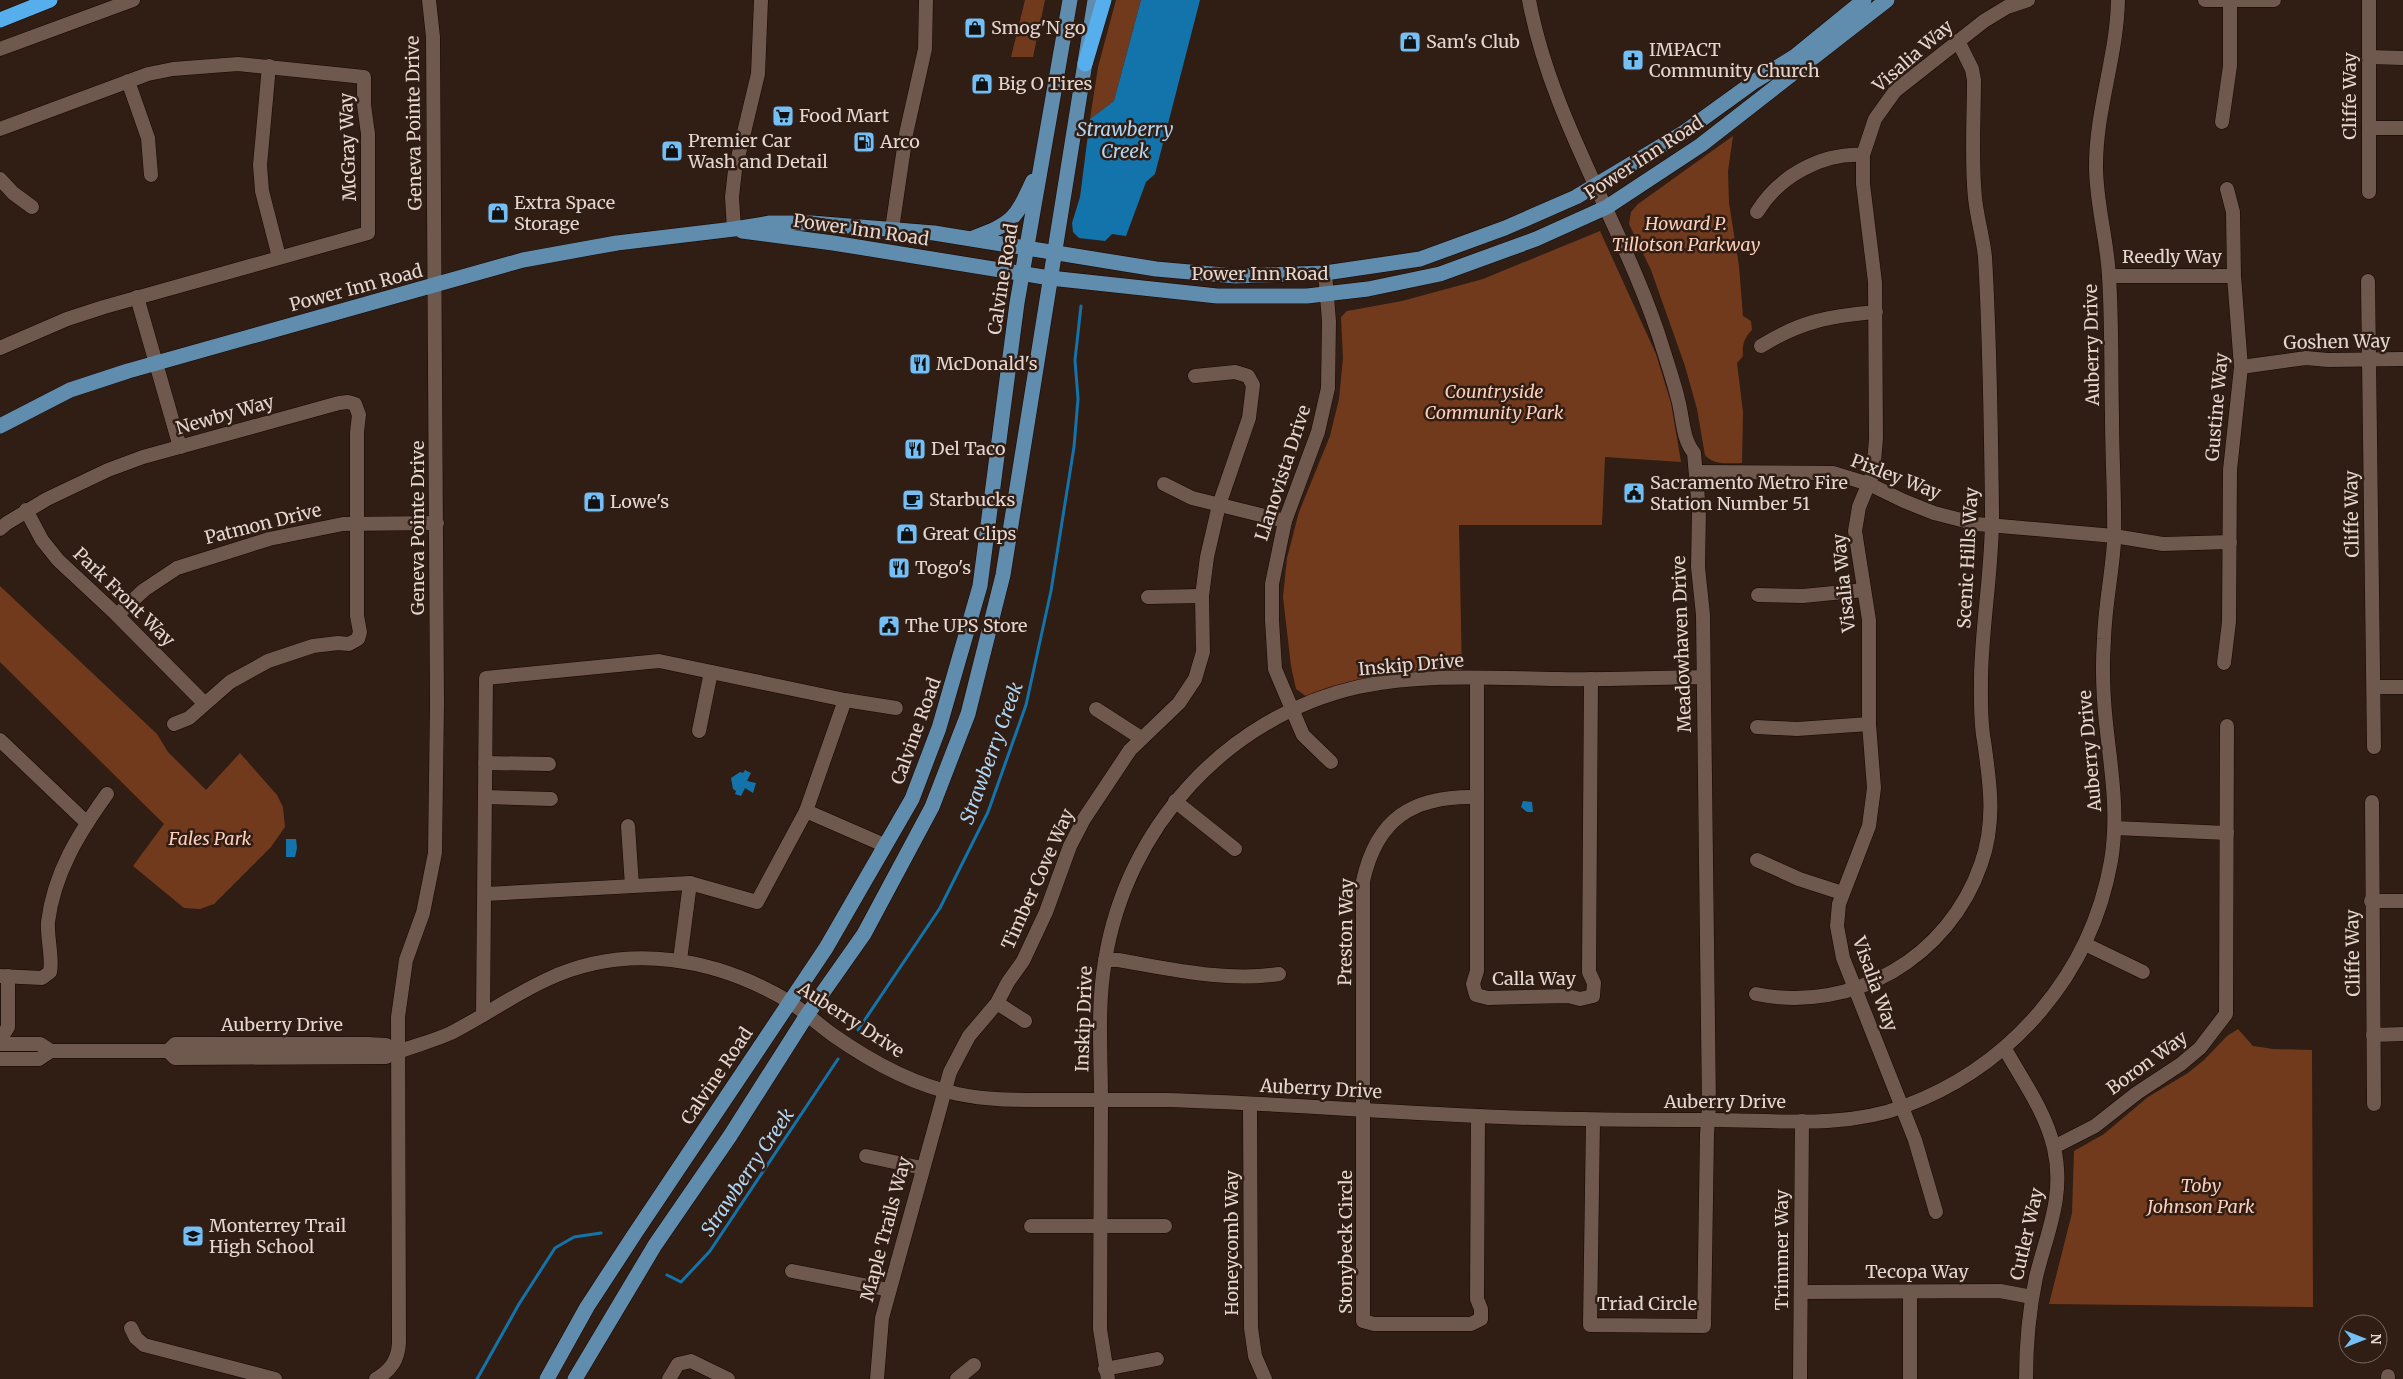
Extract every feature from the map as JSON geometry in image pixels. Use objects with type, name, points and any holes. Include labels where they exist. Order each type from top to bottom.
[{"type":"highway","points":[[0,20],[50,0]]},
{"type":"highway","points":[[1085,64],[1104,0]]},
{"type":"main road","name":"Calvine Road","points":[[547,1379],[587,1307],[826,948],[912,799],[939,728],[980,586],[1022,274],[1070,0]]},
{"type":"main road","points":[[575,1379],[655,1245],[730,1136],[807,1015],[864,934],[912,848],[932,807],[968,714],[1003,575],[1095,0]]},
{"type":"main road","name":"Power Inn Road","points":[[0,426],[70,390],[155,363],[416,289],[434,286],[532,259],[617,243],[734,230],[770,223],[812,222],[972,238],[1054,254],[1195,274],[1244,276],[1325,273],[1420,259],[1536,216],[1597,185],[1683,133],[1755,81],[1794,57],[1864,0]]},
{"type":"main road","name":"Power Inn Road","points":[[734,230],[834,243],[1050,278],[1217,296],[1307,296],[1368,289],[1440,274],[1536,239],[1607,207],[1701,145],[1888,0]]},
{"type":"main road","points":[[972,238],[1005,226],[1021,208],[1042,162]]},
{"type":"street","points":[[0,49],[133,0]]},
{"type":"street","name":"Geneva Pointe Drive","points":[[382,1378],[395,1362],[399,1343],[398,1052],[400,988],[406,960],[423,913],[435,853],[437,523],[433,37],[429,0]]},
{"type":"street","points":[[734,230],[732,197],[735,170],[758,74],[760,0]]},
{"type":"street","points":[[892,229],[906,134],[924,49],[926,0]]},
{"type":"street","name":"Meadowhaven Drive","points":[[1529,0],[1544,58],[1571,129],[1607,207],[1658,330],[1678,400],[1688,446],[1694,453],[1699,511],[1698,567],[1703,615],[1708,1120]]},
{"type":"street","name":"Visalia Way","points":[[1936,1212],[1915,1140],[1855,990],[1843,958],[1838,937],[1838,915],[1842,893],[1865,837],[1872,813],[1874,788],[1869,724],[1869,620],[1855,531],[1859,507],[1873,473],[1876,438],[1875,282],[1863,184],[1863,155],[1872,125],[1888,100],[1904,84],[1958,40],[1995,14],[2028,0]]},
{"type":"street","name":"Auberry Drive","points":[[0,1044],[40,1044],[51,1051],[168,1051],[175,1044],[368,1044],[386,1045],[398,1052],[421,1047],[554,976],[599,963],[639,957],[680,960],[717,968],[789,1002],[829,1032],[897,1073],[943,1090],[999,1099],[1250,1104],[1594,1121],[1708,1120],[1802,1122],[1844,1119],[1902,1107],[1965,1077],[2006,1049],[2045,1007],[2078,958],[2104,893],[2113,854],[2115,787],[2106,730],[2103,659],[2114,536],[2110,276],[2097,183],[2097,139],[2103,97],[2115,42],[2118,0]]},
{"type":"street","points":[[2205,0],[2274,0]]},
{"type":"street","name":"Cliffe Way","points":[[2368,0],[2369,192]]},
{"type":"street","points":[[2222,122],[2230,66],[2230,1]]},
{"type":"street","name":"Scenic Hills Way","points":[[1756,994],[1778,999],[1802,1000],[1829,996],[1855,990],[1903,967],[1935,940],[1951,922],[1966,898],[1982,860],[1989,834],[1992,806],[1981,719],[1982,636],[1992,526],[1984,254],[1975,195],[1974,80],[1970,64],[1958,40]]},
{"type":"street","points":[[2369,57],[2403,58]]},
{"type":"street","name":"McGray Way","points":[[0,129],[160,71],[207,65],[269,66],[364,77],[364,105],[368,134],[368,233],[137,297],[67,319],[0,348]]},
{"type":"street","points":[[269,66],[260,165],[262,191],[279,257]]},
{"type":"street","points":[[128,82],[148,138],[151,175]]},
{"type":"street","points":[[2369,128],[2403,128]]},
{"type":"street","points":[[1757,212],[1763,202],[1773,192],[1805,167],[1835,156],[1863,155]]},
{"type":"street","points":[[0,179],[13,193],[32,207]]},
{"type":"street","name":"Gustine Way","points":[[2224,663],[2229,634],[2230,470],[2241,367],[2234,276],[2233,212],[2227,189]]},
{"type":"street","name":"Llanovista Drive","points":[[1325,273],[1329,321],[1328,388],[1318,432],[1284,521],[1272,584],[1272,620],[1275,669],[1304,735],[1331,762]]},
{"type":"street","name":"Reedly Way","points":[[2110,276],[2234,276]]},
{"type":"street","name":"Cliffe Way","points":[[2368,281],[2374,747]]},
{"type":"street","points":[[137,297],[180,447]]},
{"type":"street","points":[[1761,346],[1790,329],[1832,316],[1876,312]]},
{"type":"street","name":"Goshen Way","points":[[2241,367],[2306,358],[2403,359]]},
{"type":"street","name":"Timber Cove Way","points":[[943,1090],[950,1072],[969,1036],[997,1003],[1036,934],[1070,846],[1084,819],[1140,738],[1179,703],[1195,679],[1203,652],[1202,596],[1207,558],[1219,505],[1249,418],[1253,385],[1248,376],[1235,372],[1195,376]]},
{"type":"street","name":"Newby Way","points":[[0,529],[26,510],[108,470],[180,447],[340,403],[352,402],[358,407],[360,415],[357,432],[356,524]]},
{"type":"street","name":"Pixley Way","points":[[1696,472],[1818,472],[1845,476],[1868,484],[1934,513],[1992,526],[2114,536],[2163,544],[2230,542]]},
{"type":"street","points":[[1164,484],[1192,498],[1284,521]]},
{"type":"street","name":"Park Front Way","points":[[26,510],[42,540],[58,560],[117,615],[204,703]]},
{"type":"street","name":"Patmon Drive","points":[[117,615],[154,582],[188,563],[269,539],[325,526],[437,523]]},
{"type":"street","points":[[174,724],[189,718],[204,703],[242,674],[268,661],[313,646],[356,642],[360,632],[357,616],[356,524]]},
{"type":"street","points":[[1758,595],[1803,596],[1864,590]]},
{"type":"street","points":[[1148,597],[1202,596]]},
{"type":"street","points":[[483,1015],[486,678],[660,661],[846,700],[896,708]]},
{"type":"street","points":[[699,731],[711,672]]},
{"type":"street","name":"Inskip Drive","points":[[1107,1374],[1100,1328],[1101,990],[1112,924],[1132,869],[1154,830],[1175,800],[1226,750],[1270,721],[1293,710],[1358,687],[1413,680],[1477,678],[1591,680],[1703,677]]},
{"type":"street","name":"Calla Way","points":[[1477,678],[1477,971],[1473,984],[1476,995],[1488,998],[1568,996],[1580,999],[1593,996],[1594,982],[1589,972],[1591,680]]},
{"type":"street","points":[[2374,687],[2403,687]]},
{"type":"street","points":[[485,894],[690,883],[757,902],[806,811],[846,700]]},
{"type":"street","points":[[1096,709],[1140,738]]},
{"type":"street","points":[[1757,727],[1797,729],[1869,724]]},
{"type":"street","name":"Boron Way","points":[[2054,1147],[2095,1126],[2137,1093],[2181,1064],[2200,1048],[2226,1014],[2227,726]]},
{"type":"street","points":[[0,740],[87,823]]},
{"type":"street","points":[[485,763],[549,764]]},
{"type":"street","points":[[0,1040],[8,1027],[4,976],[42,978],[49,974],[51,964],[48,924],[53,900],[67,857],[107,794]]},
{"type":"street","points":[[485,797],[551,798]]},
{"type":"street","name":"Preston Way","points":[[1364,1111],[1363,881],[1369,857],[1387,828],[1415,807],[1443,797],[1476,797]]},
{"type":"street","points":[[1175,800],[1235,849]]},
{"type":"street","name":"Cliffe Way","points":[[2372,802],[2371,901],[2374,1104]]},
{"type":"street","points":[[806,811],[884,845]]},
{"type":"street","points":[[628,826],[632,886]]},
{"type":"street","points":[[2115,828],[2227,833]]},
{"type":"street","points":[[1757,860],[1800,879],[1842,893]]},
{"type":"street","points":[[680,960],[690,883]]},
{"type":"street","points":[[2371,901],[2403,901]]},
{"type":"street","points":[[2085,944],[2143,972]]},
{"type":"street","points":[[1105,960],[1118,960],[1227,976],[1256,978],[1279,974]]},
{"type":"street","points":[[997,1003],[1026,1021]]},
{"type":"street","points":[[2373,1034],[2403,1034]]},
{"type":"street","name":"Cutler Way","points":[[2006,1049],[2038,1104],[2054,1147],[2058,1181],[2056,1204],[2032,1297],[2027,1337],[2026,1379]]},
{"type":"street","name":"Auberry Drive","points":[[0,1059],[40,1059],[51,1051]]},
{"type":"street","name":"Maple Trails Way","points":[[877,1379],[882,1318],[943,1090]]},
{"type":"street","name":"Honeycomb Way","points":[[1250,1104],[1251,1328],[1255,1356],[1265,1379]]},
{"type":"street","name":"Stonybeck Circle","points":[[1364,1111],[1364,1297],[1362,1309],[1363,1321],[1374,1324],[1471,1324],[1481,1319],[1481,1308],[1477,1299],[1478,1116]]},
{"type":"street","name":"Triad Circle","points":[[1594,1121],[1590,1325],[1704,1326],[1708,1120]]},
{"type":"street","name":"Trimmer Way","points":[[1800,1379],[1802,1122]]},
{"type":"street","points":[[866,1156],[922,1168]]},
{"type":"street","points":[[1032,1226],[1165,1226]]},
{"type":"street","points":[[792,1271],[889,1290]]},
{"type":"street","points":[[1910,1290],[1910,1379]]},
{"type":"street","name":"Tecopa Way","points":[[1801,1292],[2000,1291],[2032,1297]]},
{"type":"street","points":[[132,1328],[136,1338],[144,1345],[274,1379]]},
{"type":"street","points":[[1107,1374],[1157,1359]]},
{"type":"street","points":[[670,1379],[678,1364],[691,1361],[728,1379]]},
{"type":"street","points":[[957,1379],[974,1365]]},
{"type":"green space","points":[[1025,0],[1045,0],[1033,57],[1011,57]]},
{"type":"green space","points":[[1116,0],[1141,0],[1114,101],[1090,119],[1098,67]]},
{"type":"green space","name":"Howard P. Tillotson Parkway","points":[[1733,136],[1728,171],[1729,203],[1739,266],[1743,316],[1751,321],[1752,330],[1744,342],[1743,356],[1737,363],[1743,412],[1742,463],[1717,462],[1705,455],[1697,409],[1685,366],[1651,270],[1629,224],[1631,212],[1638,204]]},
{"type":"green space","name":"Countryside Community Park","points":[[1600,231],[1656,354],[1671,403],[1681,462],[1605,457],[1602,525],[1459,525],[1462,674],[1383,676],[1346,683],[1307,697],[1296,689],[1291,666],[1283,597],[1287,558],[1299,512],[1330,436],[1339,399],[1343,358],[1341,317],[1347,311],[1402,301],[1483,279]]},
{"type":"green space","name":"Fales Park","points":[[0,586],[157,734],[168,752],[206,790],[240,753],[277,795],[283,807],[285,827],[271,847],[214,904],[200,909],[184,908],[133,866],[164,824],[0,662]]},
{"type":"green space","name":"Toby Johnson Park","points":[[2238,1029],[2253,1046],[2273,1049],[2312,1050],[2313,1307],[2049,1304],[2072,1213],[2074,1151],[2104,1134],[2148,1097],[2188,1073],[2204,1060],[2227,1036]]},
{"type":"water","name":"Strawberry Creek","points":[[1141,0],[1200,0],[1155,174],[1146,182],[1126,236],[1112,234],[1105,241],[1079,238],[1073,232],[1072,223],[1080,197],[1090,119],[1114,101]]},
{"type":"water","points":[[745,770],[751,773],[747,781],[756,783],[753,793],[745,788],[741,796],[735,794],[736,791],[733,789],[731,778],[740,772],[743,773]]},
{"type":"water","points":[[1523,801],[1532,802],[1533,812],[1527,812],[1521,807]]},
{"type":"water","points":[[286,839],[296,839],[295,857],[286,857]]},
{"type":"waterway","name":"Strawberry Creek","points":[[858,1030],[940,908],[988,812],[1026,705],[1051,591],[1074,447],[1078,399],[1075,360],[1081,306]]},
{"type":"waterway","name":"Strawberry Creek","points":[[667,1275],[681,1282],[710,1251],[838,1059]]},
{"type":"waterway","name":"Strawberry Creek","points":[[477,1379],[519,1304],[555,1248],[574,1237],[601,1233]]},
{"type":"place","name":"Smog'N go","points":[[975,28]]},
{"type":"place","name":"Sam's Club","points":[[1410,42]]},
{"type":"place","name":"IMPACT Community Church","points":[[1633,60]]},
{"type":"place","name":"Big O Tires","points":[[982,84]]},
{"type":"place","name":"Food Mart","points":[[783,116]]},
{"type":"place","name":"Arco","points":[[864,142]]},
{"type":"place","name":"Premier Car Wash and Detail","points":[[672,151]]},
{"type":"place","name":"Extra Space Storage","points":[[498,213]]},
{"type":"place","name":"McDonald's","points":[[920,364]]},
{"type":"place","name":"Del Taco","points":[[915,449]]},
{"type":"place","name":"Sacramento Metro Fire Station Number 51","points":[[1634,493]]},
{"type":"place","name":"Starbucks","points":[[913,500]]},
{"type":"place","name":"Lowe's","points":[[594,502]]},
{"type":"place","name":"Great Clips","points":[[907,534]]},
{"type":"place","name":"Togo's","points":[[899,568]]},
{"type":"place","name":"The UPS Store","points":[[889,626]]},
{"type":"place","name":"Monterrey Trail High School","points":[[193,1236]]}]
